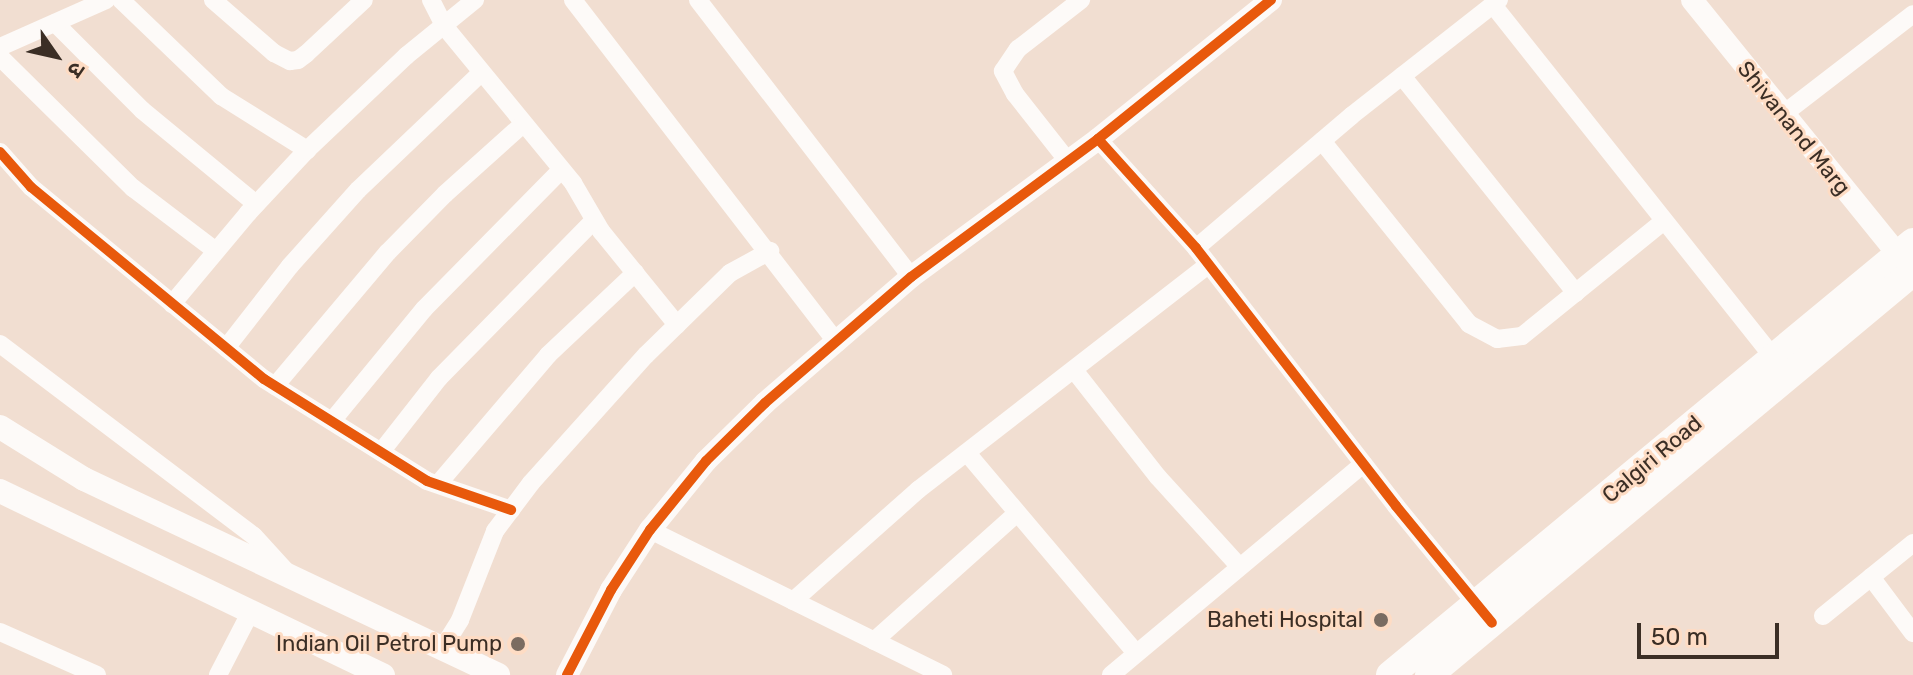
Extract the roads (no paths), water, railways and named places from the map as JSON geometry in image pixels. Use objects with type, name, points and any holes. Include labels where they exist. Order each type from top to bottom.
[{"type":"main road","name":"Calgiri Road","points":[[1429,675],[1485,614],[1773,357],[1909,259]]},
{"type":"main road","name":"Calgiri Road","points":[[1390,675],[1485,614],[1909,259]]},
{"type":"main road","points":[[5,433],[84,479],[498,675]]},
{"type":"main road","points":[[0,491],[383,675]]},
{"type":"street","points":[[0,47],[106,0]]},
{"type":"street","points":[[121,0],[221,96],[307,150]]},
{"type":"street","points":[[213,0],[274,53],[290,61],[306,54],[364,0]]},
{"type":"street","points":[[431,0],[445,27],[561,170],[594,220],[677,325]]},
{"type":"street","points":[[172,304],[256,204],[307,150],[406,56],[475,0]]},
{"type":"street","points":[[573,0],[770,251],[837,343]]},
{"type":"street","points":[[698,0],[911,277]]},
{"type":"street","points":[[1067,160],[1015,94],[1003,71],[1018,49],[1081,0]]},
{"type":"street","points":[[567,675],[611,590],[650,530],[706,461],[765,403],[911,277],[1098,139],[1271,0]]},
{"type":"street","name":"Shivanand Marg","points":[[1692,0],[1782,115],[1909,259]]},
{"type":"street","points":[[1196,248],[1322,141],[1496,2],[1663,222],[1773,357]]},
{"type":"street","points":[[1782,115],[1913,14]]},
{"type":"street","points":[[55,23],[142,110],[256,204]]},
{"type":"street","points":[[0,57],[133,188],[216,251]]},
{"type":"street","points":[[226,348],[290,266],[358,190],[481,73]]},
{"type":"street","points":[[1402,76],[1576,293]]},
{"type":"street","points":[[275,386],[388,252],[445,194],[523,124]]},
{"type":"street","points":[[1098,139],[1196,248],[1363,464],[1485,614]]},
{"type":"street","points":[[1322,141],[1469,324],[1497,339],[1522,336],[1663,222]]},
{"type":"street","points":[[0,152],[31,187],[275,386],[438,484],[511,510]]},
{"type":"street","points":[[332,421],[424,309],[561,170]]},
{"type":"street","points":[[381,452],[439,378],[594,220]]},
{"type":"street","points":[[442,649],[460,620],[495,531],[511,510],[604,402],[677,325],[730,273],[770,251]]},
{"type":"street","points":[[793,601],[918,490],[1209,264]]},
{"type":"street","points":[[438,484],[548,355],[635,273]]},
{"type":"street","points":[[0,344],[254,536],[296,581]]},
{"type":"street","points":[[1074,370],[1158,477],[1239,566]]},
{"type":"street","points":[[967,453],[1136,653]]},
{"type":"street","points":[[1111,675],[1363,464]]},
{"type":"street","points":[[874,641],[1016,514]]},
{"type":"street","points":[[650,530],[943,675]]},
{"type":"street","points":[[1823,616],[1913,543]]},
{"type":"street","points":[[1871,577],[1913,633]]},
{"type":"street","points":[[218,675],[250,613]]},
{"type":"street","points":[[0,632],[97,675]]},
{"type":"place","name":"Baheti Hospital","points":[[1381,620]]},
{"type":"place","name":"Indian Oil Petrol Pump","points":[[518,644]]}]
